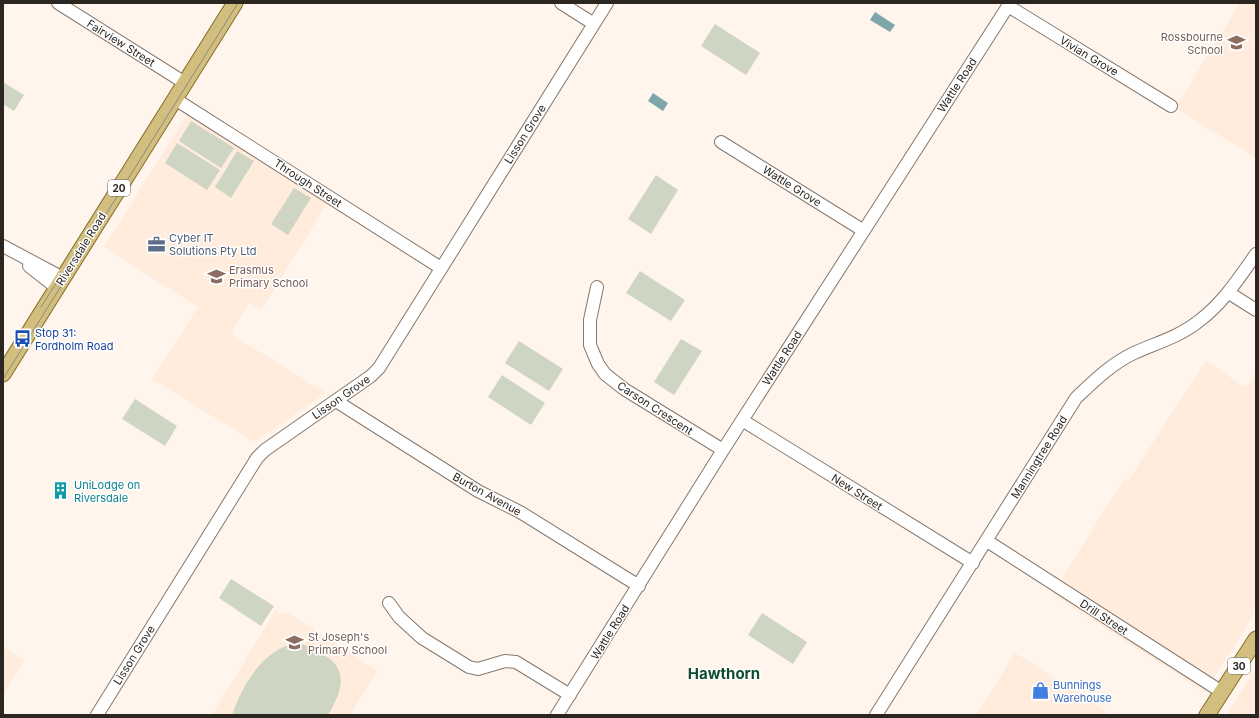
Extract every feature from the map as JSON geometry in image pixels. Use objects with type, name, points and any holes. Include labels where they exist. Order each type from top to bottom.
[{"type":"main road","name":"Riversdale Road","points":[[3,374],[235,3]]},
{"type":"main road","name":"30","points":[[1208,715],[1256,639]]},
{"type":"street","name":"Fairview Street","points":[[58,3],[185,83]]},
{"type":"street","points":[[561,3],[594,24]]},
{"type":"street","name":"Lisson Grove","points":[[97,715],[256,458],[265,450],[371,376],[379,368],[608,3]]},
{"type":"street","name":"Vivian Grove","points":[[1009,5],[1171,106]]},
{"type":"street","name":"Wattle Road","points":[[557,715],[742,420],[1009,5]]},
{"type":"street","name":"Through Street","points":[[175,99],[441,268]]},
{"type":"street","name":"Wattle Grove","points":[[721,142],[864,231]]},
{"type":"street","points":[[4,247],[60,283]]},
{"type":"street","name":"Manningtree Road","points":[[876,715],[1076,398],[1104,371],[1133,354],[1166,341],[1199,321],[1229,293],[1256,254]]},
{"type":"street","name":"Carson Crescent","points":[[597,287],[590,320],[590,345],[598,364],[605,374],[624,389],[723,450]]},
{"type":"street","points":[[1229,293],[1256,310]]},
{"type":"street","name":"Burton Avenue","points":[[336,401],[478,491],[520,512],[639,586]]},
{"type":"street","name":"New Street","points":[[742,420],[972,563]]},
{"type":"street","name":"Drill Street","points":[[987,541],[1222,692]]},
{"type":"street","points":[[389,603],[399,617],[422,638],[469,667],[478,669],[505,661],[516,662],[570,695]]},
{"type":"shaded area","name":"Rossbourne School","points":[[1240,3],[1256,3],[1256,158],[1175,108]]},
{"type":"shaded area","name":"Erasmus Primary School","points":[[188,113],[327,204],[261,310],[249,303],[231,334],[326,393],[254,442],[152,379],[198,307],[104,247]]},
{"type":"shaded area","points":[[1206,361],[1246,388],[1256,372],[1256,611],[1205,692],[1052,594],[1124,479],[1128,481]]},
{"type":"shaded area","name":"St Joseph's Primary School","points":[[276,609],[280,614],[288,613],[378,671],[350,715],[212,715]]},
{"type":"shaded area","points":[[3,647],[24,661],[3,694]]},
{"type":"shaded area","points":[[1015,653],[1060,681],[1112,715],[976,715]]},
{"type":"shaded area","points":[[1256,668],[1256,715],[1226,715]]},
{"type":"green space","points":[[715,24],[760,53],[746,75],[701,46]]},
{"type":"green space","points":[[3,82],[24,95],[14,111],[3,104]]},
{"type":"green space","points":[[191,121],[234,148],[221,168],[179,141]]},
{"type":"green space","points":[[177,143],[220,170],[207,190],[165,163]]},
{"type":"green space","points":[[237,151],[254,161],[231,198],[215,187]]},
{"type":"green space","points":[[656,175],[678,190],[651,234],[628,219]]},
{"type":"green space","points":[[294,188],[311,198],[288,235],[271,224]]},
{"type":"green space","points":[[640,271],[685,300],[671,321],[626,293]]},
{"type":"green space","points":[[681,339],[702,351],[674,395],[654,382]]},
{"type":"green space","points":[[519,341],[563,369],[549,391],[505,363]]},
{"type":"green space","points":[[502,375],[545,403],[531,425],[488,397]]},
{"type":"green space","points":[[135,399],[177,426],[165,446],[122,419]]},
{"type":"green space","points":[[231,579],[274,606],[261,626],[219,598]]},
{"type":"green space","points":[[762,613],[807,642],[793,664],[748,635]]},
{"type":"green space","points":[[302,644],[326,656],[339,670],[341,679],[340,689],[328,715],[232,715],[240,695],[259,665],[267,657],[288,645]]},
{"type":"water","points":[[875,12],[895,25],[890,32],[870,20]]},
{"type":"water","points":[[653,93],[668,103],[663,111],[648,101]]},
{"type":"tram line","points":[[3,379],[238,3]]},
{"type":"tram line","points":[[41,307],[71,260]]},
{"type":"place","name":"Rossbourne School","points":[[1236,43]]},
{"type":"place","name":"Cyber IT Solutions Pty Ltd","points":[[156,244]]},
{"type":"place","name":"Erasmus Primary School","points":[[216,276]]},
{"type":"place","name":"Stop 31: Fordholm Road","points":[[22,339]]},
{"type":"place","name":"UniLodge on Riversdale","points":[[61,491]]},
{"type":"place","name":"St Joseph's Primary School","points":[[295,643]]},
{"type":"place","name":"Bunnings Warehouse","points":[[1040,691]]},
{"type":"district","name":"Hawthorn","points":[[724,673]]}]
